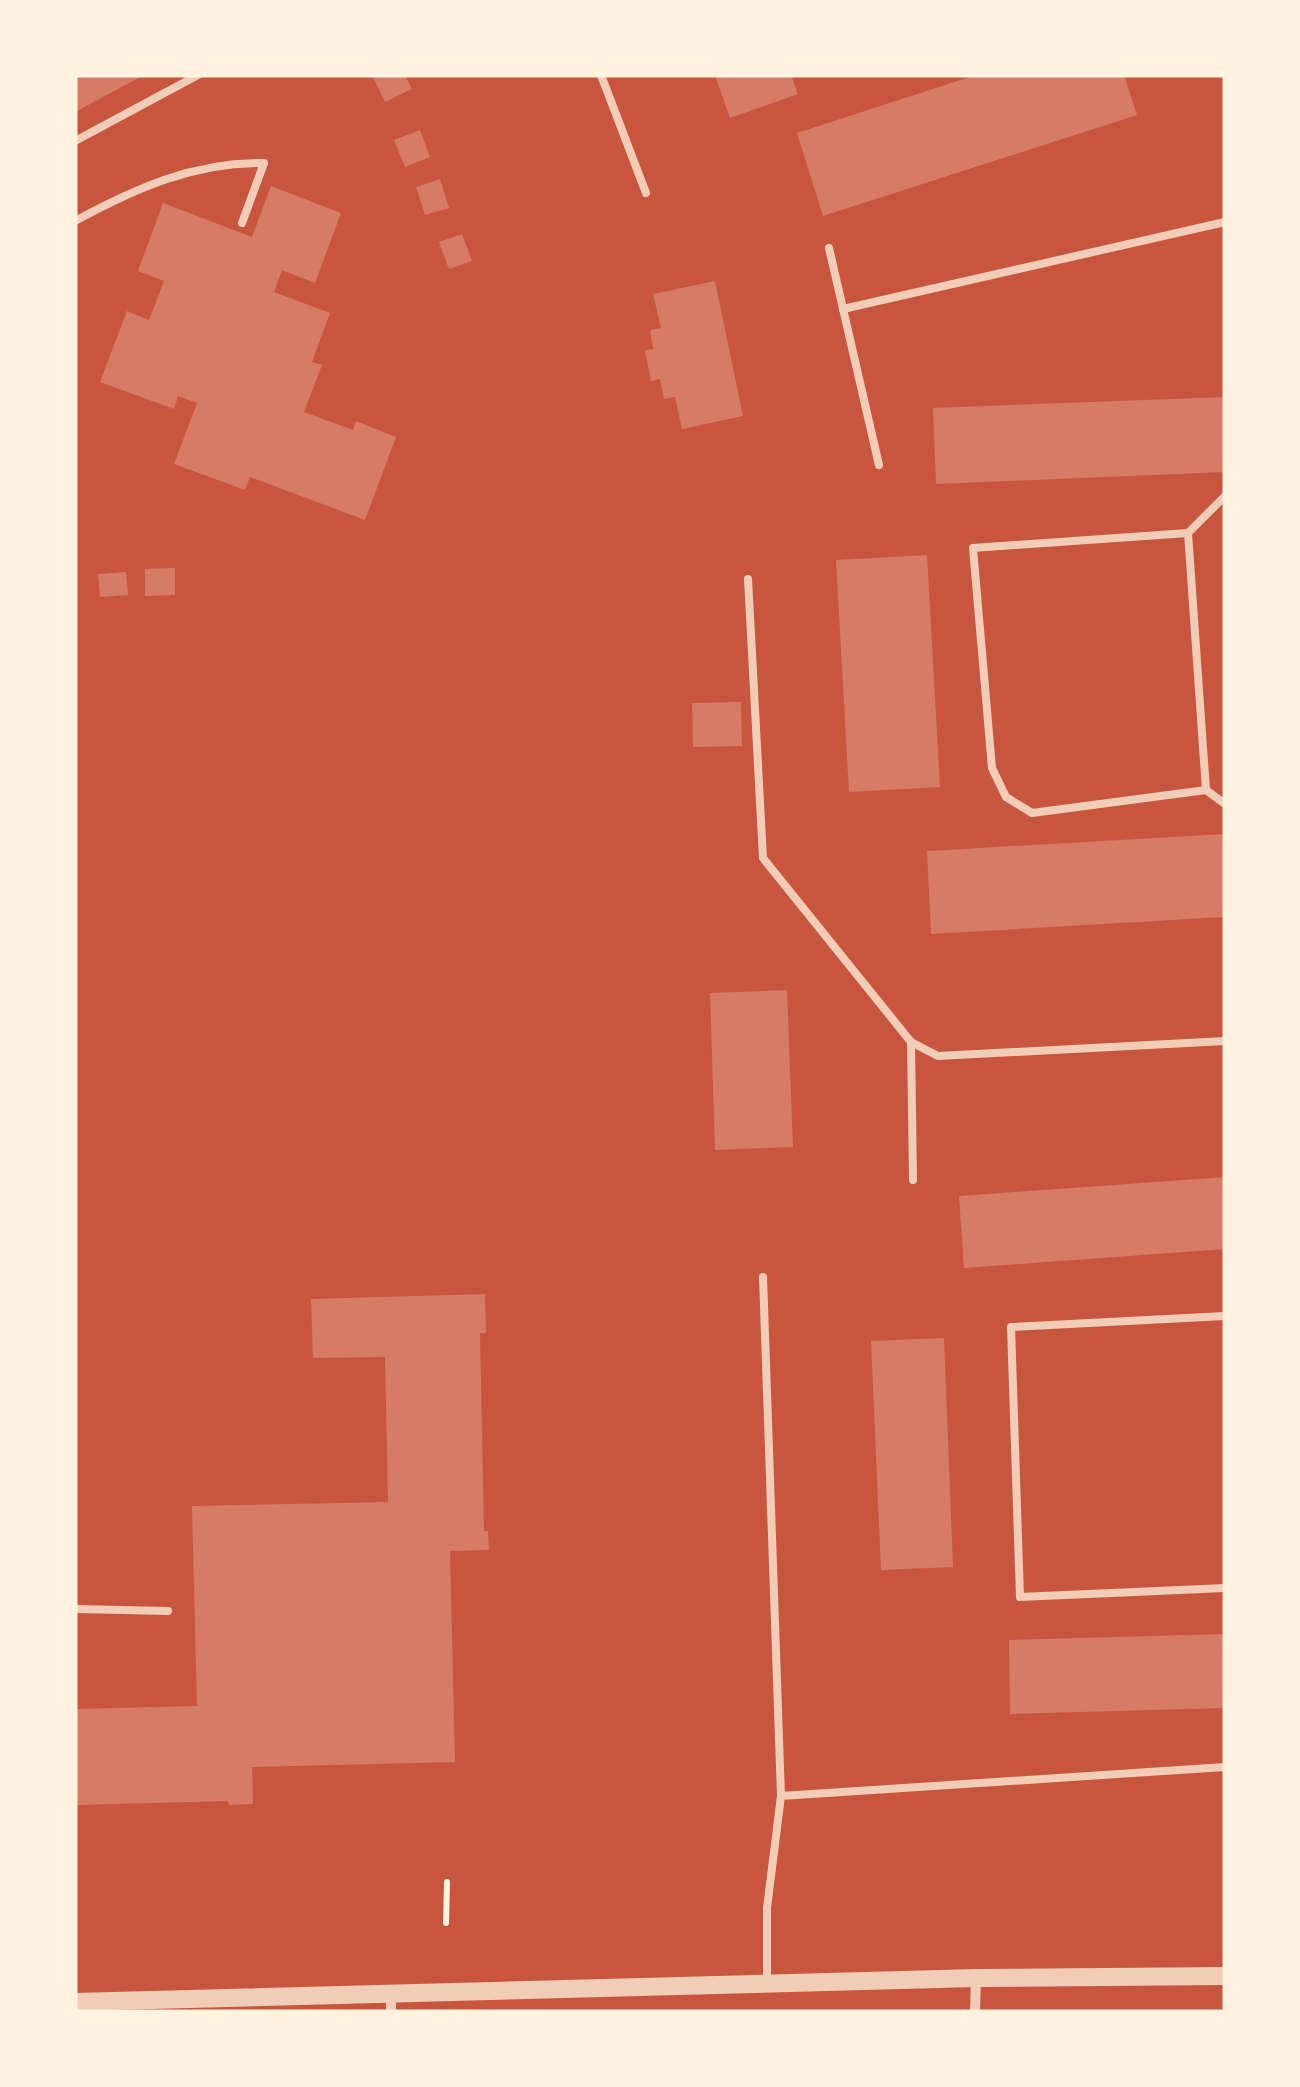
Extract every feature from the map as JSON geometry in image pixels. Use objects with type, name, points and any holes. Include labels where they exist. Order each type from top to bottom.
[{"type":"street","points":[[75,2002],[391,2003],[767,1983],[1225,1976]]},
{"type":"street","points":[[975,2012],[976,1978]]},
{"type":"lane","points":[[75,142],[198,75]]},
{"type":"lane","points":[[601,75],[646,193]]},
{"type":"lane","points":[[75,221],[161,179],[227,162],[264,163],[242,223]]},
{"type":"lane","points":[[843,309],[1225,222]]},
{"type":"lane","points":[[829,248],[879,465]]},
{"type":"lane","points":[[1225,496],[1188,533],[973,548],[992,768],[1006,796],[1032,813],[1206,790],[1225,804]]},
{"type":"lane","points":[[1188,533],[1206,790]]},
{"type":"lane","points":[[748,579],[763,858],[912,1042],[938,1056],[1225,1041]]},
{"type":"lane","points":[[912,1042],[914,1180]]},
{"type":"lane","points":[[763,1277],[782,1796],[768,1908],[767,1983]]},
{"type":"lane","points":[[1225,1316],[1011,1327],[1020,1597],[1225,1588]]},
{"type":"lane","points":[[75,1610],[168,1611]]},
{"type":"lane","points":[[782,1796],[1225,1767]]},
{"type":"path","points":[[446,1923],[447,1882]]},
{"type":"building","points":[[75,75],[144,75],[75,112]]},
{"type":"building","points":[[372,75],[405,75],[412,89],[385,102]]},
{"type":"building","points":[[715,75],[791,75],[798,94],[730,118]]},
{"type":"building","points":[[976,75],[1124,75],[1137,115],[823,216],[797,133]]},
{"type":"building","points":[[420,130],[430,157],[405,167],[394,140]]},
{"type":"building","points":[[440,179],[449,208],[425,215],[416,187]]},
{"type":"building","points":[[271,186],[341,213],[315,283],[282,270],[274,292],[330,313],[312,362],[322,365],[304,412],[353,430],[356,421],[396,437],[365,520],[250,477],[245,490],[174,464],[197,403],[178,396],[174,409],[100,382],[127,311],[149,320],[164,281],[138,271],[163,203],[252,237]]},
{"type":"building","points":[[462,234],[472,261],[449,269],[439,242]]},
{"type":"building","points":[[715,281],[743,416],[682,429],[675,397],[664,399],[660,379],[651,381],[645,350],[653,349],[650,330],[661,328],[653,294]]},
{"type":"building","points":[[1225,397],[1225,472],[936,484],[933,408]]},
{"type":"building","points":[[927,555],[940,787],[849,792],[836,560]]},
{"type":"building","points":[[175,568],[175,595],[145,596],[145,569]]},
{"type":"building","points":[[126,572],[128,595],[100,597],[98,574]]},
{"type":"building","points":[[741,702],[742,746],[693,747],[692,703]]},
{"type":"building","points":[[1225,834],[1225,917],[931,934],[927,851]]},
{"type":"building","points":[[787,990],[793,1147],[715,1150],[710,993]]},
{"type":"building","points":[[1225,1177],[1225,1249],[964,1268],[959,1196]]},
{"type":"building","points":[[485,1294],[486,1333],[480,1333],[484,1531],[488,1531],[489,1550],[450,1551],[455,1762],[252,1767],[253,1804],[229,1805],[228,1801],[75,1805],[75,1709],[197,1706],[192,1506],[388,1502],[385,1357],[313,1358],[311,1299]]},
{"type":"building","points":[[944,1338],[953,1567],[881,1570],[871,1341]]},
{"type":"building","points":[[1225,1634],[1225,1708],[1010,1714],[1009,1640]]}]
